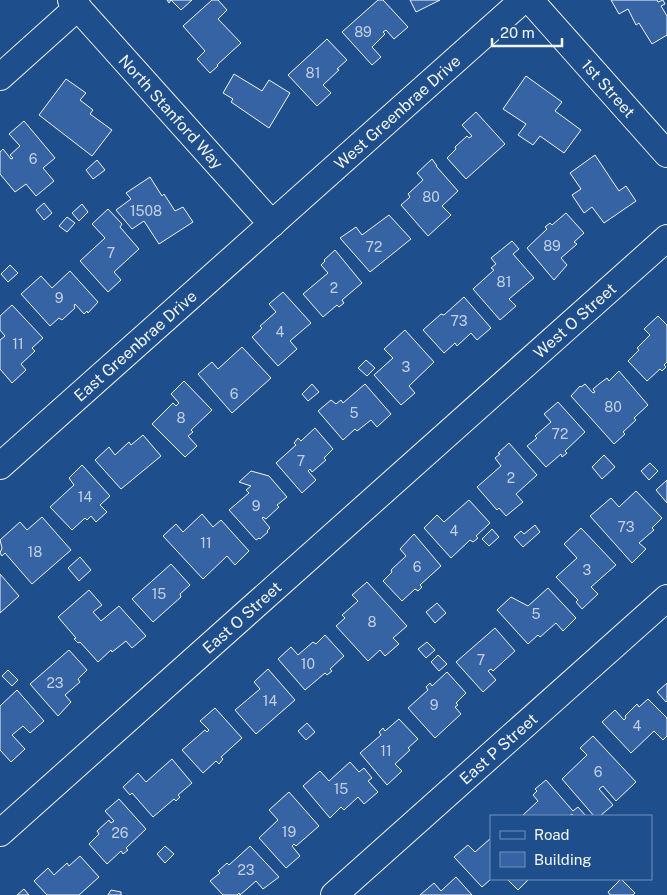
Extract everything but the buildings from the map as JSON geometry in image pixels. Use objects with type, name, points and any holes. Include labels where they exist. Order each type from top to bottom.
[{"type":"street","name":"West Greenbrae Drive","points":[[272,224],[523,0]]},
{"type":"street","name":"1st Street","points":[[530,0],[667,154]]},
{"type":"street","name":"North Stanford Way","points":[[75,4],[272,224]]},
{"type":"street","points":[[0,77],[75,4]]},
{"type":"street","name":"East Greenbrae Drive","points":[[0,466],[272,224]]},
{"type":"street","name":"West O Street","points":[[483,402],[667,238]]},
{"type":"street","name":"East O Street","points":[[0,833],[483,402]]},
{"type":"street","name":"East P Street","points":[[334,895],[665,600]]}]
